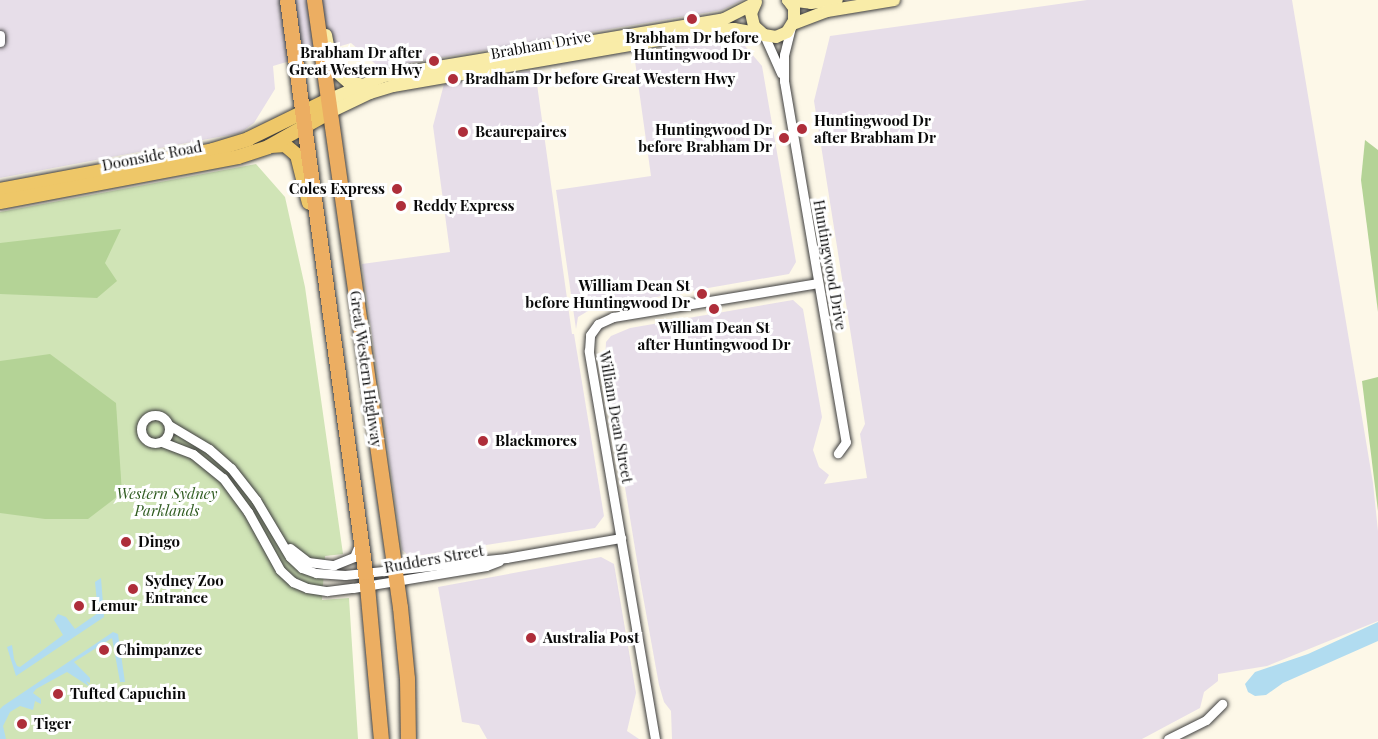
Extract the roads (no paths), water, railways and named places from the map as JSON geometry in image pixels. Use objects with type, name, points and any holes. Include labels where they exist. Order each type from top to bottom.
[{"type":"highway","name":"Great Western Highway","points":[[287,0],[366,579],[381,739]]},
{"type":"highway","name":"Great Western Highway","points":[[315,0],[395,575],[406,678],[408,739]]},
{"type":"main road","points":[[315,0],[323,16],[334,65],[345,82],[360,84]]},
{"type":"main road","points":[[788,0],[811,3],[837,0]]},
{"type":"main road","points":[[788,0],[794,12],[792,26]]},
{"type":"main road","points":[[756,2],[752,20],[762,35],[779,37],[792,26],[827,11],[894,0]]},
{"type":"main road","name":"Brabham Drive","points":[[329,106],[360,84],[384,76],[724,19],[756,2]]},
{"type":"main road","name":"Brabham Drive","points":[[329,106],[393,86],[716,30],[734,29],[762,35]]},
{"type":"main road","points":[[303,119],[329,106]]},
{"type":"main road","name":"Doonside Road","points":[[0,202],[238,157],[268,147],[303,119]]},
{"type":"main road","name":"Doonside Road","points":[[0,190],[213,150],[303,119]]},
{"type":"main road","points":[[268,147],[285,144],[297,155],[322,258]]},
{"type":"street","name":"Huntingwood Drive","points":[[792,26],[784,55],[784,81],[846,442],[838,453]]},
{"type":"street","points":[[0,35],[0,42]]},
{"type":"street","name":"Huntingwood Drive","points":[[762,35],[784,81]]},
{"type":"street","name":"William Dean Street","points":[[655,739],[589,340],[595,328],[602,322],[619,316],[818,283]]},
{"type":"street","points":[[169,425],[168,436],[162,442],[155,444],[146,440],[142,434],[141,425],[146,418],[153,415],[162,416],[169,425],[222,458],[247,485],[290,557],[302,568],[326,574],[366,579]]},
{"type":"street","points":[[162,442],[193,454],[223,478],[248,512],[280,570],[293,582],[320,591],[366,579]]},
{"type":"street","points":[[268,520],[293,552],[308,562],[319,565],[334,565],[351,560],[356,554],[360,539]]},
{"type":"street","name":"Rudders Street","points":[[366,579],[486,566],[506,558],[621,538]]},
{"type":"street","points":[[1168,739],[1206,720],[1221,704]]},
{"type":"water","points":[[101,578],[104,617],[16,676],[7,647],[12,645],[14,659],[20,667],[63,635],[54,620],[58,614],[66,617],[75,629],[98,613],[95,582]]},
{"type":"water","points":[[1378,622],[1378,641],[1283,683],[1266,695],[1255,696],[1248,692],[1245,684],[1255,672],[1308,654]]},
{"type":"water","points":[[113,632],[118,634],[125,682],[120,682],[112,638],[74,662],[90,678],[90,683],[86,681],[90,687],[67,672],[36,689],[33,693],[41,699],[41,704],[35,701],[33,710],[20,706],[10,712],[3,726],[6,739],[0,739],[0,709],[3,706]]},
{"type":"place","name":"Brabham Dr before Huntingwood Dr","points":[[692,19]]},
{"type":"place","name":"Brabham Dr after Great Western Hwy","points":[[434,61]]},
{"type":"place","name":"Bradham Dr before Great Western Hwy","points":[[453,79]]},
{"type":"place","name":"Huntingwood Dr after Brabham Dr","points":[[802,129]]},
{"type":"place","name":"Beaurepaires","points":[[463,132]]},
{"type":"place","name":"Huntingwood Dr before Brabham Dr","points":[[784,138]]},
{"type":"place","name":"Coles Express","points":[[397,189]]},
{"type":"place","name":"Reddy Express","points":[[401,206]]},
{"type":"place","name":"William Dean St before Huntingwood Dr","points":[[702,294]]},
{"type":"place","name":"William Dean St after Huntingwood Dr","points":[[714,309]]},
{"type":"place","name":"Blackmores","points":[[483,441]]},
{"type":"place","name":"Dingo","points":[[126,542]]},
{"type":"place","name":"Sydney Zoo Entrance","points":[[133,589]]},
{"type":"place","name":"Lemur","points":[[79,606]]},
{"type":"place","name":"Australia Post","points":[[531,638]]},
{"type":"place","name":"Chimpanzee","points":[[104,650]]},
{"type":"place","name":"Tufted Capuchin","points":[[58,694]]},
{"type":"place","name":"Tiger","points":[[22,724]]},
{"type":"park label","name":"Western Sydney Parklands","points":[[167,502]]}]
